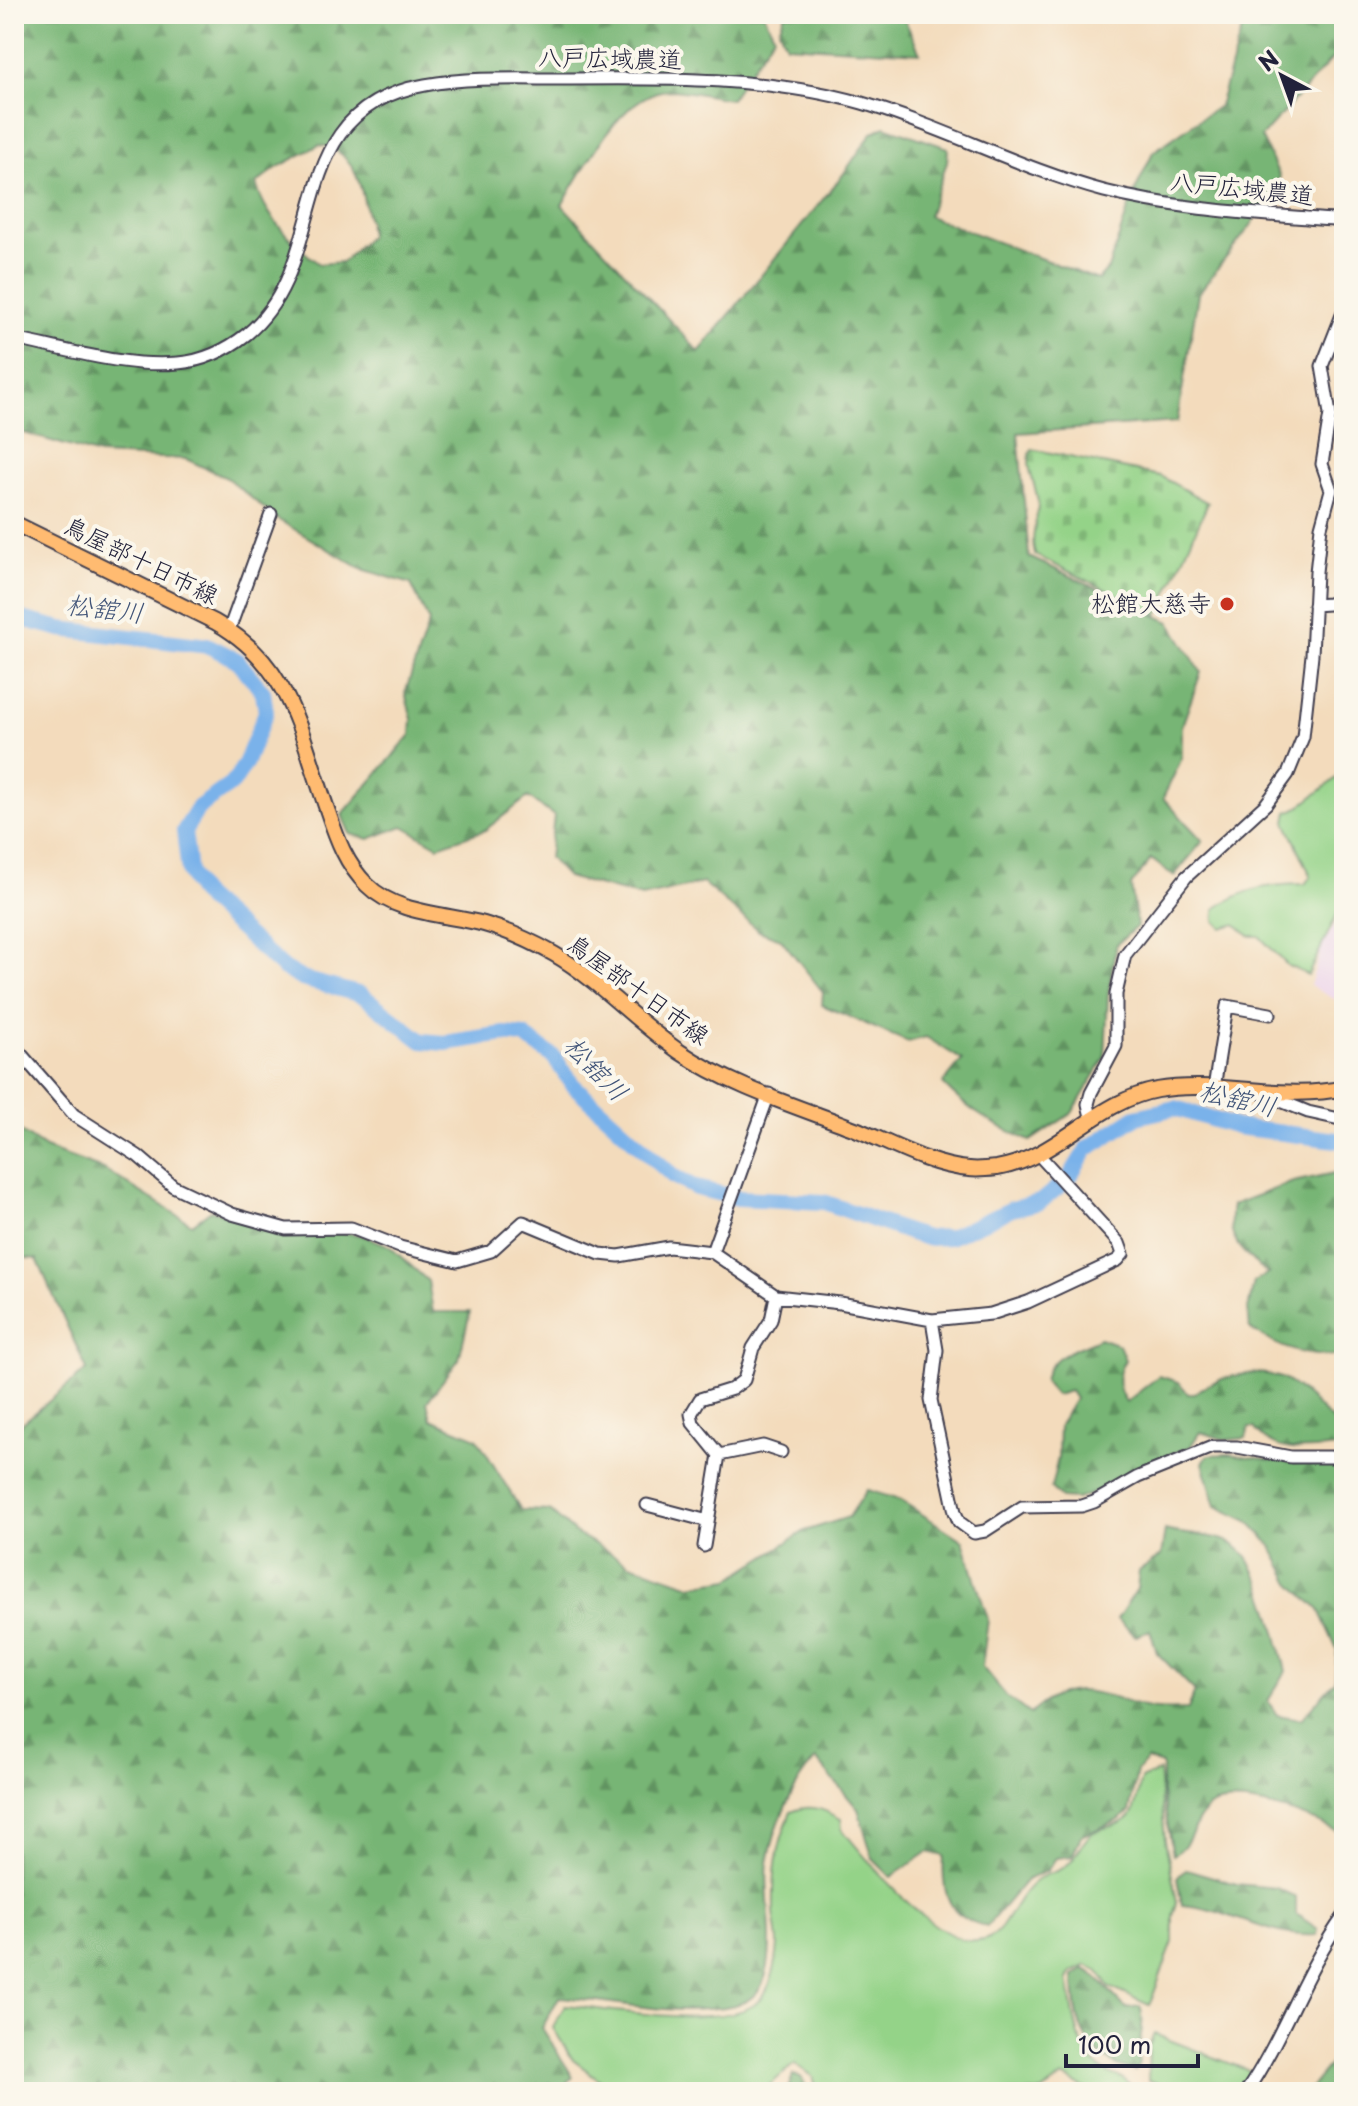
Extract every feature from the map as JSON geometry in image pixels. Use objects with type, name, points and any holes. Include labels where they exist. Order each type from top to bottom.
[{"type":"main road","name":"鳥屋部十日市線","points":[[14,523],[229,630],[264,657],[282,685],[345,856],[375,892],[399,905],[509,932],[536,944],[559,957],[685,1055],[769,1094],[932,1160],[968,1169],[995,1168],[1038,1154],[1091,1117],[1141,1094],[1182,1087],[1305,1094],[1344,1088]]},
{"type":"street","name":"八戸広域農道","points":[[14,339],[159,363],[183,363],[225,349],[260,323],[284,290],[316,177],[336,138],[356,116],[381,99],[431,84],[602,79],[796,89],[863,104],[1104,191],[1178,205],[1344,221]]},
{"type":"street","points":[[1091,1117],[1088,1104],[1091,1093],[1116,1046],[1116,994],[1125,955],[1186,877],[1266,804],[1297,755],[1307,718],[1321,527],[1331,490],[1322,464],[1330,414],[1322,366],[1344,310]]},
{"type":"street","points":[[229,630],[271,514]]},
{"type":"street","points":[[1314,605],[1329,604],[1344,597]]},
{"type":"street","points":[[1214,1088],[1227,1006],[1270,1014]]},
{"type":"street","points":[[14,1046],[74,1115],[138,1156],[173,1186],[208,1204],[257,1222],[307,1230],[351,1228],[400,1247],[457,1261],[491,1251],[523,1222],[600,1254],[619,1256],[669,1247],[712,1252],[776,1296],[840,1303],[932,1320],[991,1314],[1028,1302],[1118,1260],[1123,1254],[1119,1243],[1038,1154]]},
{"type":"street","points":[[1257,1090],[1308,1112],[1344,1120]]},
{"type":"street","points":[[712,1252],[769,1094]]},
{"type":"street","points":[[704,1546],[719,1455],[693,1423],[694,1406],[700,1399],[732,1389],[744,1380],[753,1348],[771,1320],[776,1296]]},
{"type":"street","points":[[932,1320],[937,1350],[932,1411],[955,1512],[959,1522],[974,1533],[985,1531],[1022,1507],[1082,1506],[1094,1502],[1181,1457],[1212,1447],[1237,1447],[1291,1457],[1344,1457]]},
{"type":"street","points":[[719,1455],[763,1446],[781,1452]]},
{"type":"street","points":[[647,1505],[708,1521]]},
{"type":"street","points":[[1246,2092],[1269,2057],[1315,1963],[1344,1916]]},
{"type":"shaded area","points":[[1344,908],[1344,1004],[1310,986],[1322,947]]},
{"type":"green space","points":[[14,14],[764,14],[774,35],[731,99],[669,90],[652,94],[635,104],[606,134],[562,205],[699,352],[842,176],[872,133],[885,126],[948,148],[947,162],[928,216],[1098,280],[1108,269],[1133,195],[1153,152],[1219,106],[1245,19],[1242,14],[1344,14],[1344,51],[1340,50],[1261,137],[1280,177],[1252,224],[1198,294],[1177,422],[1018,433],[1029,557],[1170,622],[1201,672],[1182,726],[1182,758],[1163,798],[1203,841],[1174,876],[1151,859],[1131,886],[1137,926],[1116,945],[1108,995],[1105,1058],[1072,1113],[1030,1141],[983,1117],[943,1084],[962,1060],[926,1037],[908,1042],[822,1005],[823,992],[781,939],[759,931],[703,883],[642,897],[567,877],[549,858],[554,816],[528,797],[485,830],[438,846],[403,826],[369,839],[350,834],[342,815],[411,735],[412,719],[405,693],[429,622],[411,584],[362,569],[277,519],[227,478],[186,459],[99,455],[14,430]],"holes":[[[319,145],[332,148],[343,156],[358,179],[370,235],[343,262],[319,264],[281,228],[266,207],[256,184],[278,167]]]},
{"type":"green space","points":[[785,14],[902,14],[920,53],[786,45],[779,29]]},
{"type":"green space","points":[[1032,449],[1160,476],[1208,503],[1158,615],[1035,555],[1033,536],[1038,505],[1029,462]]},
{"type":"green space","points":[[1344,772],[1344,900],[1308,975],[1288,966],[1259,936],[1249,936],[1236,924],[1222,928],[1215,921],[1215,909],[1237,896],[1258,889],[1305,884],[1311,876],[1286,822],[1288,812],[1301,806]]},
{"type":"green space","points":[[14,1127],[45,1148],[105,1170],[192,1224],[211,1210],[241,1219],[361,1235],[388,1245],[428,1281],[433,1312],[470,1312],[459,1359],[427,1402],[431,1419],[477,1438],[521,1510],[550,1511],[575,1533],[630,1564],[691,1585],[730,1579],[805,1531],[849,1517],[867,1490],[900,1500],[963,1541],[988,1619],[982,1667],[1007,1697],[1030,1714],[1045,1702],[1072,1691],[1085,1691],[1149,1708],[1188,1709],[1195,1691],[1157,1653],[1150,1630],[1136,1636],[1117,1619],[1137,1589],[1139,1571],[1161,1556],[1165,1530],[1222,1539],[1246,1557],[1268,1605],[1286,1671],[1268,1701],[1277,1715],[1301,1719],[1335,1681],[1337,1650],[1319,1610],[1291,1583],[1270,1544],[1250,1522],[1216,1506],[1203,1463],[1208,1455],[1230,1454],[1291,1463],[1344,1463],[1344,1836],[1316,1821],[1274,1807],[1233,1802],[1216,1804],[1205,1811],[1188,1841],[1173,1855],[1162,1792],[1162,1765],[1147,1760],[1137,1771],[1129,1812],[1119,1820],[1081,1836],[1072,1856],[1056,1858],[1047,1871],[1026,1880],[987,1926],[963,1917],[950,1902],[944,1881],[944,1856],[928,1852],[891,1877],[873,1859],[858,1809],[816,1759],[792,1794],[779,1821],[771,1849],[767,1880],[770,1944],[763,1984],[752,1997],[735,2005],[713,2009],[669,2009],[559,1997],[542,2028],[573,2077],[562,2088],[549,2083],[524,2092],[14,2092],[14,1430],[87,1370],[37,1259],[14,1257]]},
{"type":"green space","points":[[1344,1171],[1344,1356],[1294,1351],[1250,1329],[1248,1309],[1254,1282],[1268,1274],[1238,1245],[1231,1228],[1232,1205],[1293,1182]]},
{"type":"green space","points":[[1100,1338],[1119,1345],[1125,1360],[1119,1386],[1126,1402],[1159,1376],[1179,1382],[1188,1394],[1194,1394],[1213,1382],[1234,1376],[1248,1373],[1272,1375],[1292,1384],[1334,1421],[1342,1432],[1344,1444],[1339,1447],[1292,1449],[1272,1443],[1254,1428],[1249,1428],[1246,1438],[1227,1440],[1200,1432],[1190,1447],[1161,1458],[1102,1490],[1077,1499],[1061,1498],[1051,1488],[1058,1458],[1059,1425],[1075,1399],[1070,1391],[1056,1395],[1044,1381],[1051,1364],[1058,1358]]},
{"type":"green space","points":[[1159,1771],[1165,1840],[1177,1903],[1173,1915],[1173,1942],[1151,2001],[1149,2005],[1109,1987],[1100,1973],[1087,1965],[1071,1973],[1068,1979],[1076,2027],[1085,2050],[1100,2068],[1129,2083],[1132,2087],[1130,2092],[1092,2092],[1063,2077],[1042,2092],[817,2092],[813,2077],[795,2064],[761,2092],[616,2092],[573,2060],[553,2028],[565,2005],[662,2016],[690,2016],[738,2012],[760,2000],[769,1985],[776,1960],[775,1873],[791,1812],[817,1808],[841,1819],[842,1829],[908,1903],[951,1934],[971,1941],[989,1938],[996,1933],[1031,1884],[1067,1865],[1090,1835],[1129,1818],[1141,1779]]},
{"type":"green space","points":[[1186,1869],[1237,1884],[1276,1888],[1296,1897],[1296,1914],[1318,1929],[1317,1935],[1282,1932],[1199,1907],[1182,1905],[1177,1878]]},
{"type":"green space","points":[[1085,1969],[1126,2008],[1140,2006],[1139,2066],[1135,2071],[1104,2057],[1085,2037],[1077,2010],[1074,1976]]},
{"type":"green space","points":[[1154,2034],[1252,2072],[1239,2092],[1184,2092],[1148,2080],[1149,2046]]},
{"type":"green space","points":[[1344,2038],[1344,2092],[1307,2092],[1330,2064]]},
{"type":"green space","points":[[793,2075],[801,2077],[809,2092],[787,2092]]},
{"type":"waterway","name":"松舘川","points":[[14,617],[61,629],[209,646],[237,660],[263,692],[266,712],[245,764],[233,783],[199,807],[184,831],[189,872],[200,893],[283,968],[302,979],[362,995],[422,1041],[445,1043],[504,1034],[524,1036],[554,1057],[572,1084],[673,1176],[696,1188],[738,1198],[824,1202],[927,1238],[950,1237],[1012,1209],[1040,1202],[1069,1178],[1087,1149],[1136,1117],[1175,1108],[1237,1127],[1344,1141]]},
{"type":"place","name":"松館大慈寺","points":[[1227,604]]}]
